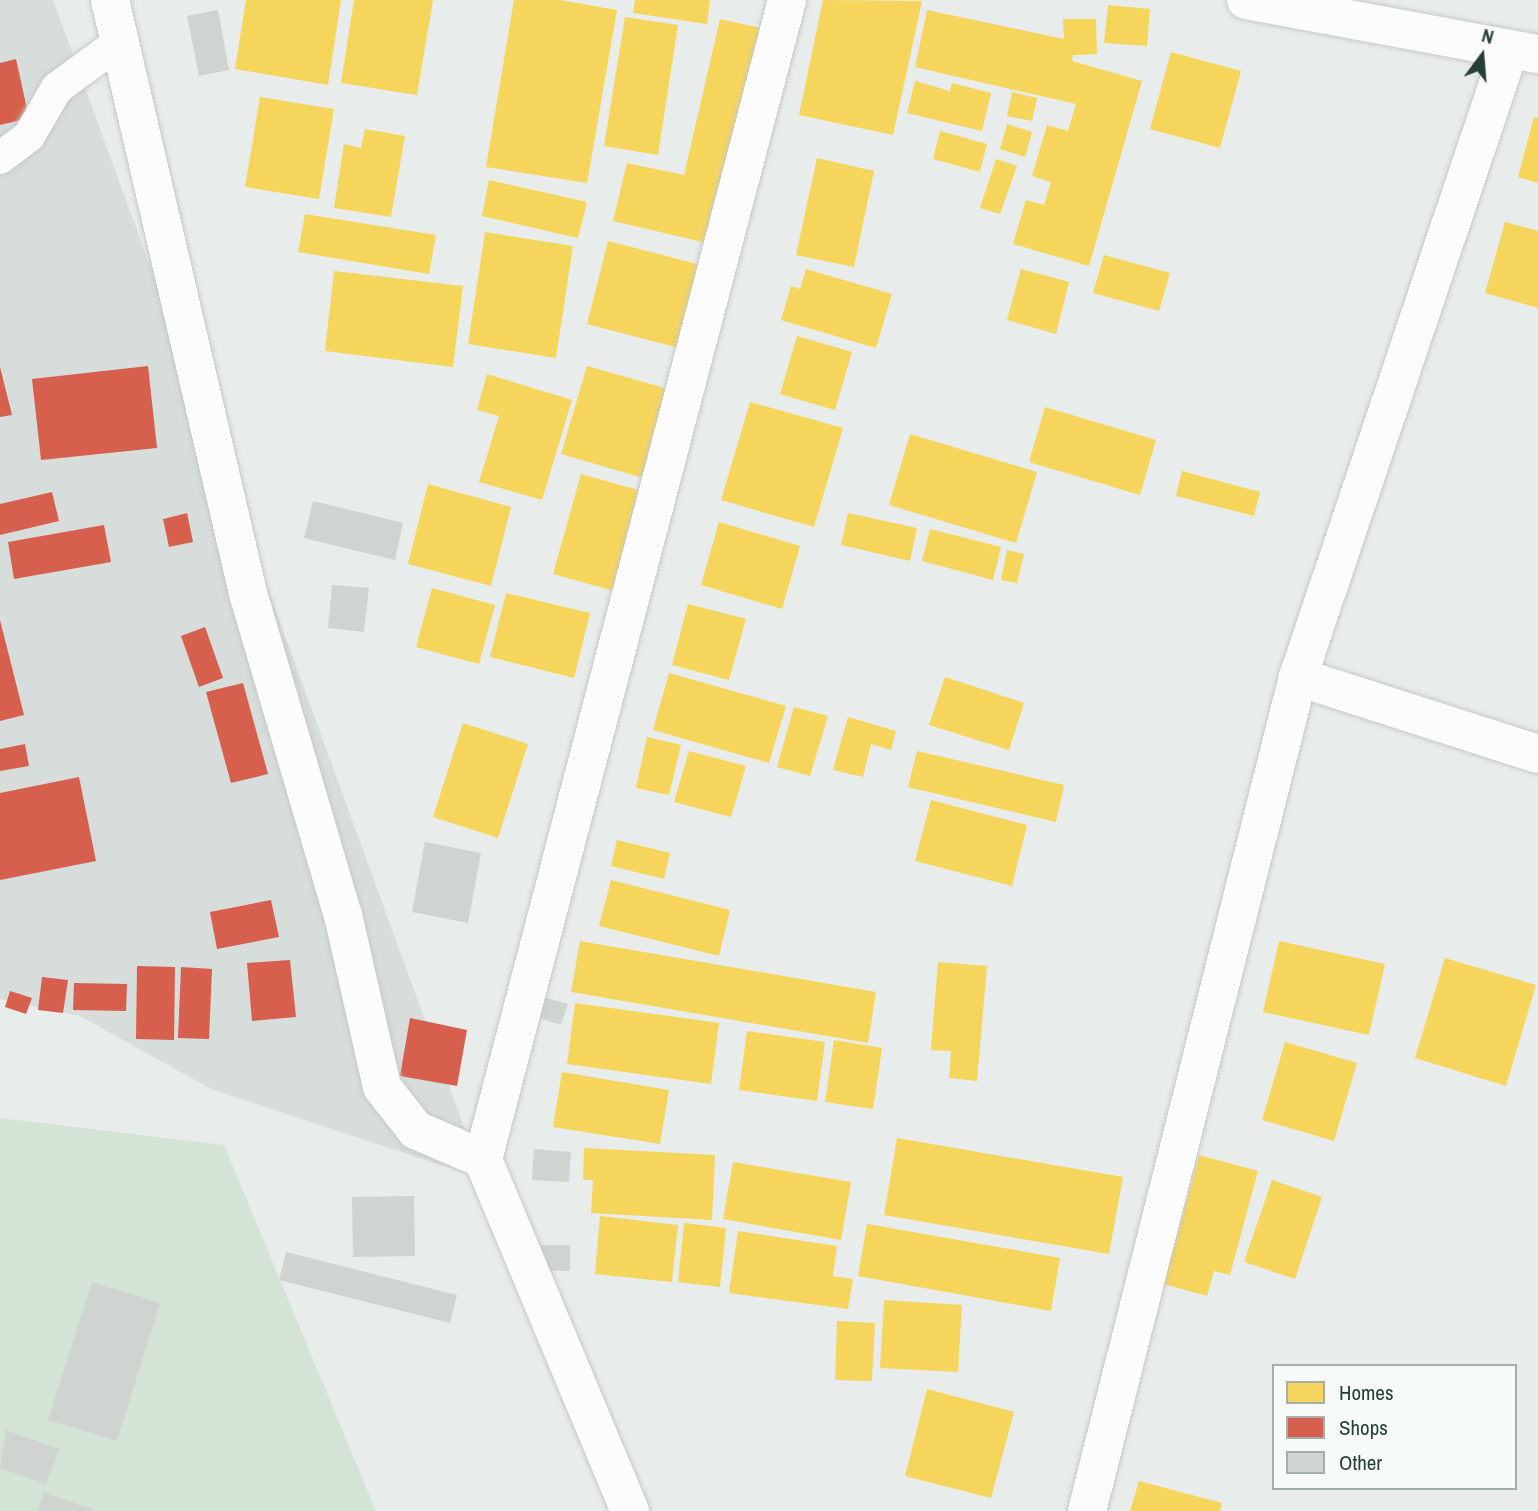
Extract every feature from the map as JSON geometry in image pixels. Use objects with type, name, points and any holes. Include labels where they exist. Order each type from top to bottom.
[{"type":"street","points":[[110,0],[248,593],[343,915],[382,1087],[416,1130],[483,1159]]},
{"type":"street","points":[[630,1511],[483,1159],[787,0]]},
{"type":"street","points":[[1087,1511],[1298,677],[1524,52],[1246,0]]},
{"type":"street","points":[[1298,677],[1538,754]]},
{"type":"lane","points":[[0,158],[29,136],[57,88],[120,43]]},
{"type":"shaded area","points":[[0,0],[53,0],[483,1179],[211,1089],[80,1016],[0,999]]},
{"type":"green space","points":[[0,1118],[224,1145],[376,1511],[0,1511]]},
{"type":"building: Homes","points":[[246,0],[341,0],[328,85],[235,69]]},
{"type":"building: Homes","points":[[354,0],[433,0],[417,95],[341,83]]},
{"type":"building: Homes","points":[[514,0],[560,0],[617,10],[587,183],[486,167]]},
{"type":"building: Homes","points":[[635,0],[710,0],[707,24],[633,13]]},
{"type":"building: Homes","points":[[823,0],[922,1],[893,135],[799,115]]},
{"type":"building: Homes","points":[[1108,5],[1150,9],[1147,46],[1104,43]]},
{"type":"building: Homes","points":[[927,10],[1064,39],[1063,19],[1096,19],[1097,54],[1073,55],[1072,61],[1142,81],[1089,266],[1013,244],[1026,200],[1044,205],[1051,182],[1032,176],[1047,125],[1068,131],[1076,104],[915,67]]},
{"type":"building: Homes","points":[[625,17],[678,25],[658,155],[604,146]]},
{"type":"building: Homes","points":[[720,19],[770,30],[720,246],[613,221],[627,163],[684,175]]},
{"type":"building: Homes","points":[[1171,52],[1241,71],[1220,148],[1150,129]]},
{"type":"building: Homes","points":[[915,81],[950,91],[952,83],[991,93],[982,131],[907,113]]},
{"type":"building: Homes","points":[[1012,92],[1037,98],[1032,121],[1007,116]]},
{"type":"building: Homes","points":[[260,97],[334,109],[319,199],[245,187]]},
{"type":"building: Homes","points":[[1534,117],[1538,118],[1538,183],[1518,177]]},
{"type":"building: Homes","points":[[1007,124],[1032,132],[1025,157],[1000,149]]},
{"type":"building: Homes","points":[[365,129],[405,136],[391,217],[334,208],[344,144],[361,148]]},
{"type":"building: Homes","points":[[940,131],[987,144],[980,172],[933,159]]},
{"type":"building: Homes","points":[[817,158],[874,171],[854,267],[796,255]]},
{"type":"building: Homes","points":[[996,159],[1017,166],[1000,214],[980,208]]},
{"type":"building: Homes","points":[[489,180],[587,202],[578,238],[482,216]]},
{"type":"building: Homes","points":[[305,214],[436,235],[429,274],[298,252]]},
{"type":"building: Homes","points":[[1505,222],[1538,231],[1538,308],[1485,293]]},
{"type":"building: Homes","points":[[485,232],[573,246],[556,358],[468,344]]},
{"type":"building: Homes","points":[[608,241],[709,267],[687,350],[587,324]]},
{"type":"building: Homes","points":[[1104,255],[1170,273],[1159,311],[1093,293]]},
{"type":"building: Homes","points":[[806,269],[892,294],[876,348],[781,320],[791,286],[800,289]]},
{"type":"building: Homes","points":[[1021,269],[1069,282],[1056,334],[1007,320]]},
{"type":"building: Homes","points":[[334,271],[463,286],[453,367],[325,351]]},
{"type":"building: Homes","points":[[797,336],[852,352],[835,410],[780,394]]},
{"type":"building: Homes","points":[[587,366],[675,391],[650,480],[561,454]]},
{"type":"building: Homes","points":[[487,374],[572,400],[542,500],[479,482],[499,416],[477,410]]},
{"type":"building: Homes","points":[[750,402],[843,428],[814,527],[721,500]]},
{"type":"building: Homes","points":[[1045,407],[1156,440],[1140,495],[1029,462]]},
{"type":"building: Homes","points":[[910,434],[1037,472],[1016,543],[889,505]]},
{"type":"building: Homes","points":[[1182,471],[1260,492],[1254,516],[1176,496]]},
{"type":"building: Homes","points":[[581,474],[649,493],[621,593],[553,574]]},
{"type":"building: Homes","points":[[428,484],[511,507],[491,586],[408,564]]},
{"type":"building: Homes","points":[[848,513],[917,528],[910,561],[841,545]]},
{"type":"building: Homes","points":[[719,522],[800,546],[782,609],[701,585]]},
{"type":"building: Homes","points":[[930,529],[1001,547],[993,580],[922,561]]},
{"type":"building: Homes","points":[[1007,550],[1024,554],[1017,583],[1001,580]]},
{"type":"building: Homes","points":[[432,588],[495,605],[479,664],[416,647]]},
{"type":"building: Homes","points":[[506,593],[590,613],[574,678],[490,657]]},
{"type":"building: Homes","points":[[688,604],[746,619],[729,680],[672,665]]},
{"type":"building: Homes","points":[[669,673],[786,706],[769,763],[653,730]]},
{"type":"building: Homes","points":[[945,677],[1024,703],[1009,750],[929,725]]},
{"type":"building: Homes","points":[[794,707],[828,716],[810,776],[777,767]]},
{"type":"building: Homes","points":[[848,717],[896,731],[891,750],[871,744],[863,777],[833,770]]},
{"type":"building: Homes","points":[[463,723],[528,744],[498,838],[433,817]]},
{"type":"building: Homes","points":[[647,737],[681,745],[669,795],[636,788]]},
{"type":"building: Homes","points":[[689,751],[746,766],[731,817],[674,802]]},
{"type":"building: Homes","points":[[917,751],[1064,785],[1056,822],[908,787]]},
{"type":"building: Homes","points":[[931,800],[1027,825],[1012,886],[915,861]]},
{"type":"building: Homes","points":[[617,840],[670,853],[664,879],[611,866]]},
{"type":"building: Homes","points":[[611,880],[730,910],[719,956],[599,926]]},
{"type":"building: Homes","points":[[580,941],[876,992],[868,1043],[571,992]]},
{"type":"building: Homes","points":[[1279,941],[1385,964],[1369,1035],[1263,1012]]},
{"type":"building: Homes","points":[[1445,958],[1536,985],[1506,1086],[1415,1058]]},
{"type":"building: Homes","points":[[938,962],[987,966],[977,1081],[949,1078],[951,1051],[931,1050]]},
{"type":"building: Homes","points":[[575,1003],[719,1023],[711,1084],[567,1064]]},
{"type":"building: Homes","points":[[747,1031],[825,1042],[817,1101],[739,1090]]},
{"type":"building: Homes","points":[[834,1040],[882,1048],[873,1109],[825,1102]]},
{"type":"building: Homes","points":[[1285,1042],[1357,1063],[1334,1141],[1262,1120]]},
{"type":"building: Homes","points":[[562,1072],[669,1090],[660,1144],[553,1127]]},
{"type":"building: Homes","points":[[897,1138],[1123,1177],[1109,1254],[884,1215]]},
{"type":"building: Homes","points":[[584,1148],[715,1155],[712,1220],[591,1213],[593,1180],[583,1180]]},
{"type":"building: Homes","points":[[1199,1155],[1258,1171],[1230,1275],[1214,1271],[1207,1296],[1164,1284]]},
{"type":"building: Homes","points":[[733,1162],[851,1182],[841,1240],[723,1219]]},
{"type":"building: Homes","points":[[1272,1180],[1322,1197],[1295,1279],[1244,1262]]},
{"type":"building: Homes","points":[[600,1216],[678,1225],[672,1282],[595,1274]]},
{"type":"building: Homes","points":[[684,1223],[726,1228],[720,1287],[678,1282]]},
{"type":"building: Homes","points":[[867,1224],[1060,1258],[1051,1311],[858,1276]]},
{"type":"building: Homes","points":[[738,1231],[837,1246],[833,1276],[853,1279],[848,1309],[729,1293]]},
{"type":"building: Homes","points":[[884,1300],[962,1305],[958,1372],[880,1368]]},
{"type":"building: Homes","points":[[837,1321],[875,1323],[872,1381],[835,1380]]},
{"type":"building: Homes","points":[[927,1389],[1014,1412],[991,1498],[905,1476]]},
{"type":"building: Homes","points":[[1139,1481],[1222,1503],[1220,1511],[1130,1511]]},
{"type":"building: Shops","points":[[16,59],[29,118],[0,125],[0,63]]},
{"type":"building: Shops","points":[[148,366],[157,448],[41,460],[32,379]]},
{"type":"building: Shops","points":[[0,367],[12,415],[0,417]]},
{"type":"building: Shops","points":[[52,492],[59,521],[0,535],[0,504]]},
{"type":"building: Shops","points":[[187,513],[193,542],[169,547],[163,519]]},
{"type":"building: Shops","points":[[104,525],[111,562],[14,579],[8,542]]},
{"type":"building: Shops","points":[[0,620],[24,715],[0,721]]},
{"type":"building: Shops","points":[[205,627],[223,678],[199,687],[181,636]]},
{"type":"building: Shops","points":[[243,683],[268,774],[231,783],[206,692]]},
{"type":"building: Shops","points":[[25,744],[29,766],[0,771],[0,749]]},
{"type":"building: Shops","points":[[79,777],[96,861],[0,880],[0,793]]},
{"type":"building: Shops","points":[[271,900],[279,937],[217,949],[210,912]]},
{"type":"building: Shops","points":[[290,960],[296,1017],[252,1021],[247,963]]},
{"type":"building: Shops","points":[[137,966],[175,967],[174,1040],[136,1039]]},
{"type":"building: Shops","points":[[181,967],[212,969],[209,1039],[178,1038]]},
{"type":"building: Shops","points":[[42,977],[68,980],[63,1013],[38,1010]]},
{"type":"building: Shops","points":[[74,983],[127,984],[126,1011],[73,1010]]},
{"type":"building: Shops","points":[[10,991],[32,998],[26,1014],[5,1007]]},
{"type":"building: Shops","points":[[410,1018],[467,1030],[457,1086],[400,1076]]},
{"type":"building: Other","points":[[218,10],[229,70],[199,76],[187,16]]},
{"type":"building: Other","points":[[313,501],[403,523],[395,560],[304,538]]},
{"type":"building: Other","points":[[332,585],[369,588],[364,632],[328,628]]},
{"type":"building: Other","points":[[425,842],[481,853],[468,923],[412,912]]},
{"type":"building: Other","points":[[543,997],[568,1004],[561,1025],[537,1017]]},
{"type":"building: Other","points":[[534,1149],[571,1152],[569,1182],[532,1180]]},
{"type":"building: Other","points":[[414,1196],[415,1256],[353,1257],[352,1197]]},
{"type":"building: Other","points":[[537,1245],[570,1245],[570,1271],[537,1270]]},
{"type":"building: Other","points":[[286,1252],[457,1295],[450,1323],[279,1280]]},
{"type":"building: Other","points":[[92,1282],[160,1303],[117,1441],[48,1420]]},
{"type":"building: Other","points":[[6,1430],[59,1449],[46,1484],[0,1468]]},
{"type":"building: Other","points":[[44,1492],[97,1511],[38,1511]]}]
